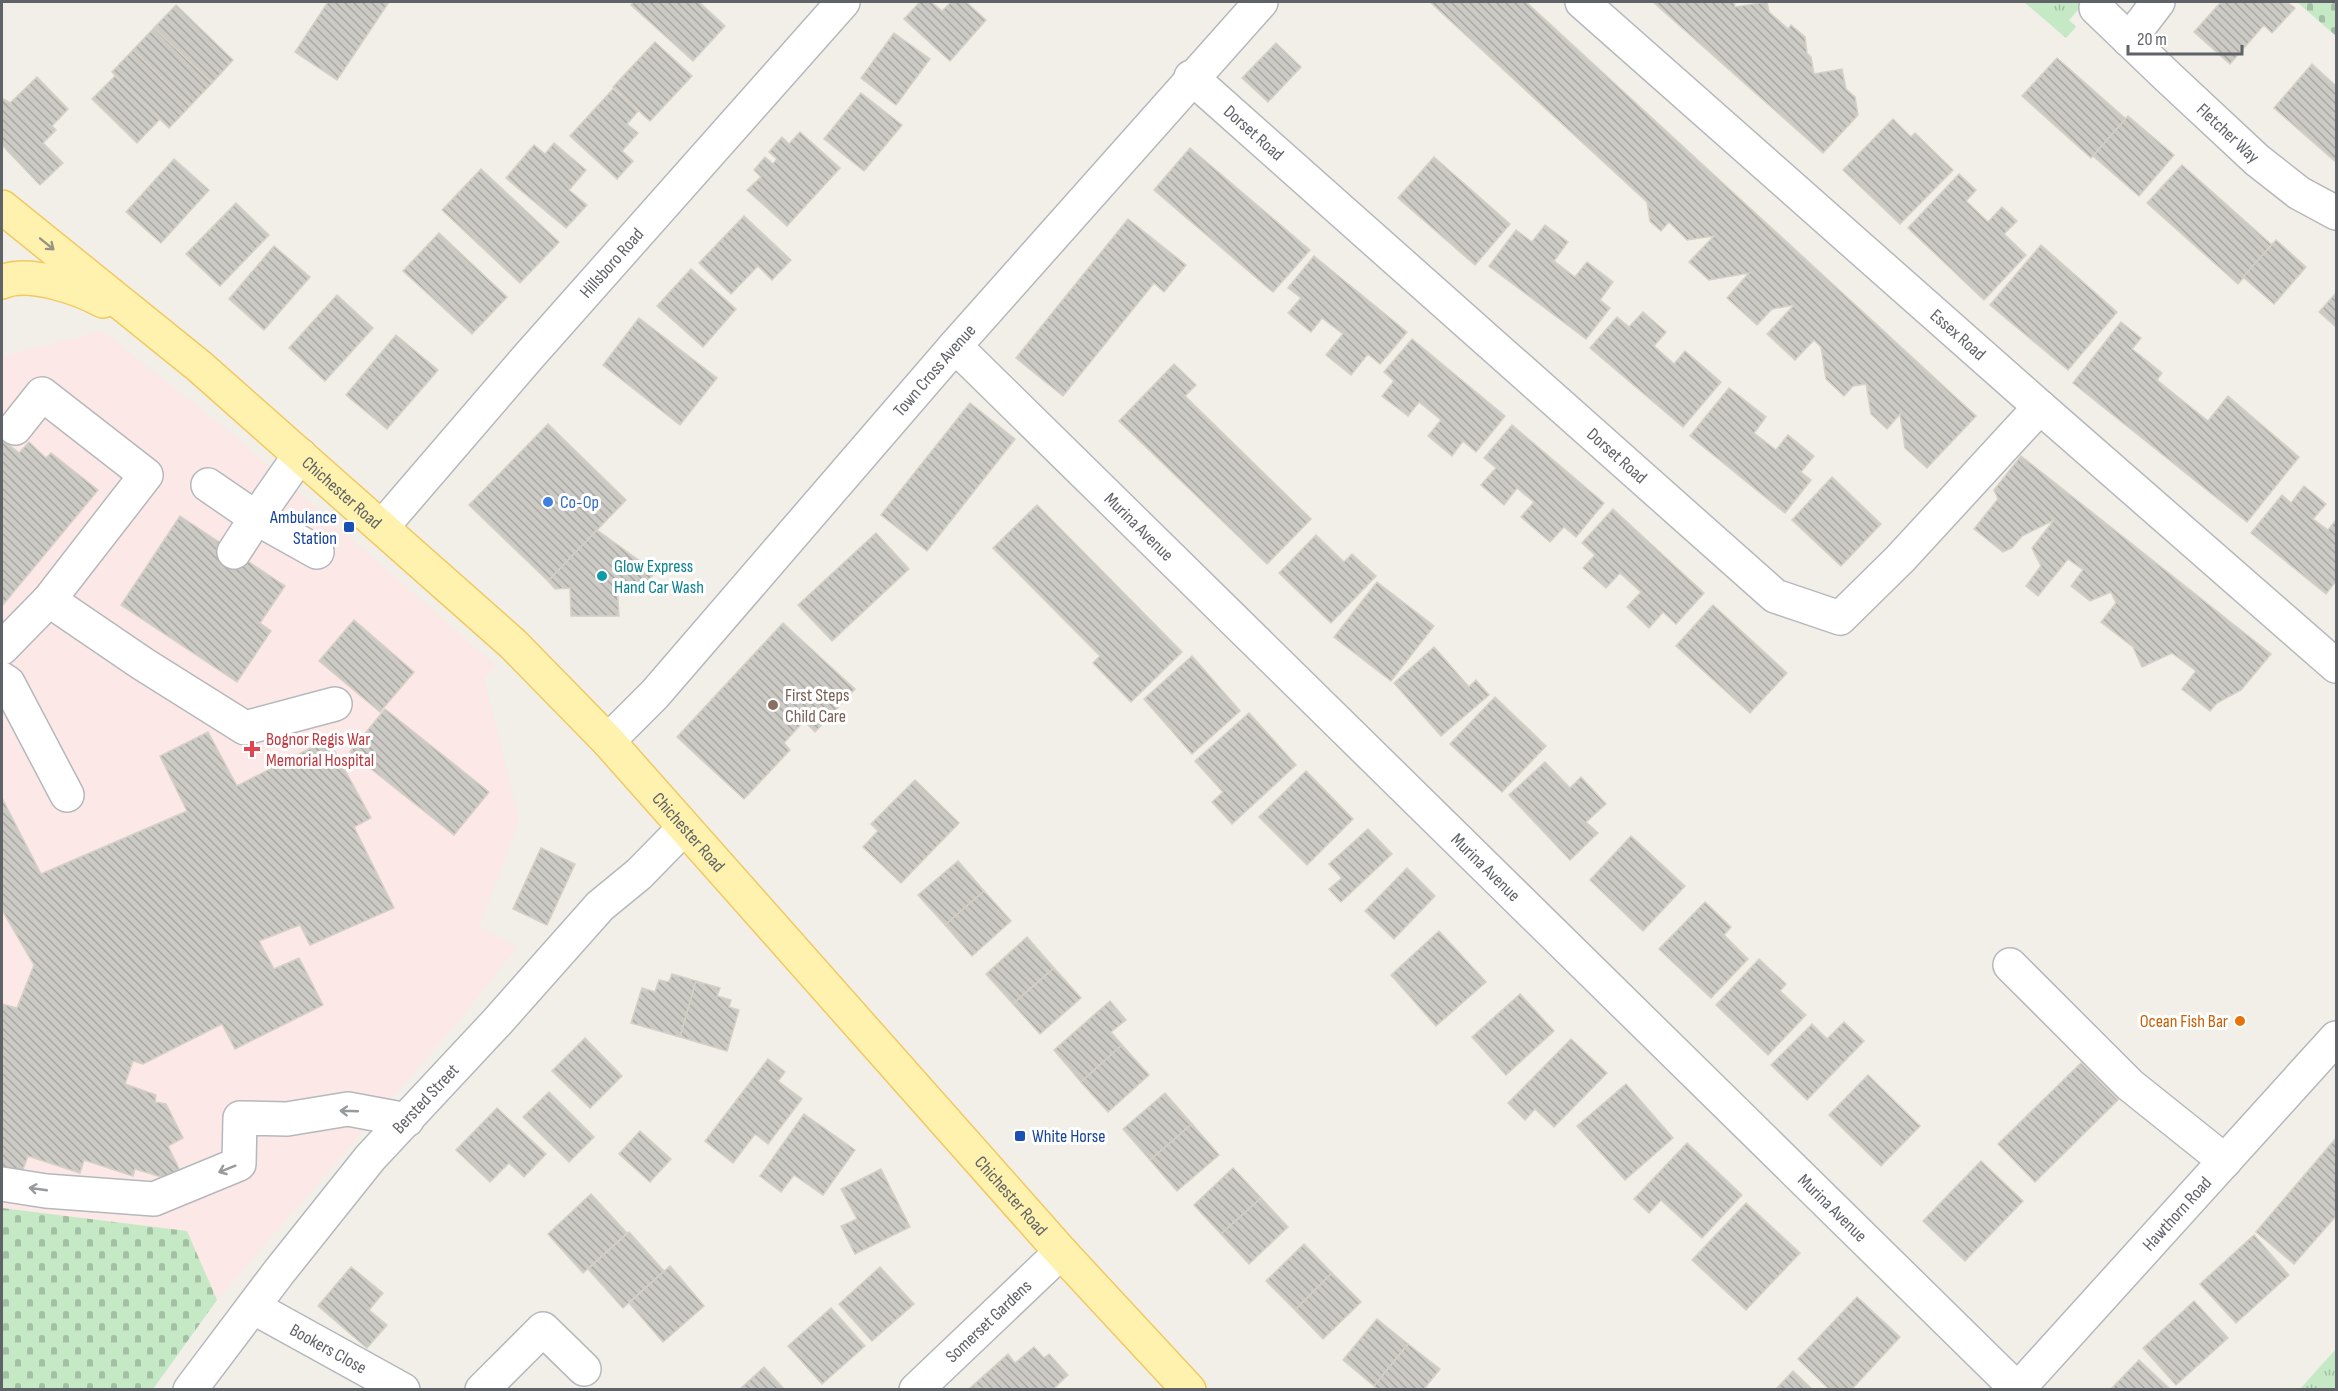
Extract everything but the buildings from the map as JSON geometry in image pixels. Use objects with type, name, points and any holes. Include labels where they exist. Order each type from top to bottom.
[{"type":"main road","name":"Chichester Road","points":[[2,207],[199,366],[513,644],[608,741],[1061,1252],[1189,1389]]},
{"type":"main road","name":"Chichester Road","points":[[2,282],[32,278],[86,292],[142,322]]},
{"type":"street","name":"Hillsboro Road","points":[[382,527],[529,356],[843,2]]},
{"type":"street","name":"Town Cross Avenue","points":[[608,741],[655,694],[955,346],[1191,77],[1261,2]]},
{"type":"street","name":"Essex Road","points":[[1582,2],[2337,666]]},
{"type":"street","points":[[2129,40],[2158,2]]},
{"type":"street","name":"Fletcher Way","points":[[2096,8],[2257,160],[2299,193],[2337,213]]},
{"type":"street","name":"Dorset Road","points":[[1191,77],[1775,596],[1840,618],[1900,560],[2040,407]]},
{"type":"street","name":"Murina Avenue","points":[[955,346],[2017,1389]]},
{"type":"street","points":[[2,648],[49,600],[146,475],[42,394],[15,428]]},
{"type":"street","points":[[234,552],[300,454]]},
{"type":"street","points":[[208,485],[256,518],[317,552]]},
{"type":"street","points":[[49,600],[143,664],[244,728],[335,704]]},
{"type":"street","points":[[2,679],[8,683],[66,795]]},
{"type":"street","name":"Bersted Street","points":[[190,1389],[370,1158],[600,906],[639,874],[684,828]]},
{"type":"street","points":[[2010,965],[2130,1085],[2225,1161]]},
{"type":"street","name":"Hawthorn Road","points":[[2017,1389],[2337,1038]]},
{"type":"street","points":[[2,1184],[46,1191],[154,1199],[238,1164],[240,1118],[287,1119],[348,1109],[406,1120]]},
{"type":"street","name":"Somerset Gardens","points":[[916,1389],[1061,1252]]},
{"type":"street","name":"Bookers Close","points":[[253,1307],[403,1389]]},
{"type":"street","points":[[482,1389],[543,1329],[584,1369]]},
{"type":"shaded area","name":"Bognor Regis War Memorial Hospital","points":[[102,331],[231,433],[496,666],[484,678],[519,821],[479,926],[517,947],[459,1020],[217,1300],[186,1231],[2,1208],[2,356]]},
{"type":"green space","points":[[2024,2],[2085,2],[2069,20],[2076,27],[2066,38]]},
{"type":"green space","points":[[2297,2],[2336,2],[2336,36]]},
{"type":"green space","points":[[2,1208],[187,1231],[217,1300],[153,1389],[2,1389]]},
{"type":"green space","points":[[2336,1349],[2336,1389],[2300,1389]]},
{"type":"place","name":"Co-Op","points":[[548,502]]},
{"type":"place","name":"Ambulance Station","points":[[349,527]]},
{"type":"place","name":"Glow Express Hand Car Wash","points":[[602,576]]},
{"type":"place","name":"First Steps Child Care","points":[[773,705]]},
{"type":"place","name":"Bognor Regis War Memorial Hospital","points":[[252,749]]},
{"type":"place","name":"Ocean Fish Bar","points":[[2240,1021]]},
{"type":"place","name":"White Horse","points":[[1020,1136]]}]
